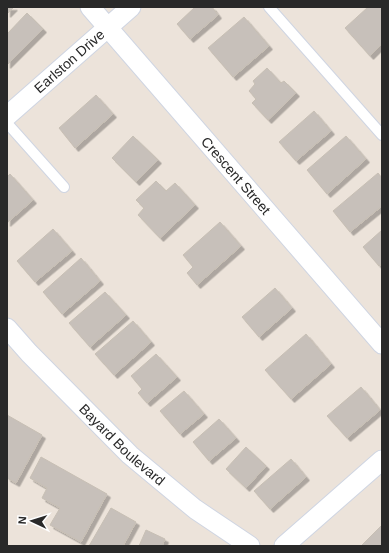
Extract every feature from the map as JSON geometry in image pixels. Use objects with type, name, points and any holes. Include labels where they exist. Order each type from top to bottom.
[{"type":"street","name":"Crescent Street","points":[[90,7],[382,344]]},
{"type":"street","name":"Earlston Drive","points":[[7,116],[131,7]]},
{"type":"street","name":"Bayard Boulevard","points":[[7,328],[29,353],[130,455],[195,509],[250,546]]},
{"type":"street","points":[[284,546],[382,460]]},
{"type":"lane","points":[[269,7],[382,135]]},
{"type":"lane","points":[[7,123],[64,187]]},
{"type":"building","points":[[7,7],[14,7],[7,14]]},
{"type":"building","points":[[195,7],[212,7],[218,15],[190,39],[177,24]]},
{"type":"building","points":[[368,7],[382,7],[382,44],[370,56],[345,28]]},
{"type":"building","points":[[27,13],[43,29],[7,65],[7,34]]},
{"type":"building","points":[[244,17],[269,46],[233,77],[208,48]]},
{"type":"building","points":[[267,68],[281,83],[284,81],[296,93],[268,120],[252,103],[256,99],[249,91],[255,84],[253,81]]},
{"type":"building","points":[[96,95],[113,114],[75,148],[59,128]]},
{"type":"building","points":[[314,111],[331,131],[296,161],[279,142]]},
{"type":"building","points":[[133,136],[158,160],[136,182],[112,158]]},
{"type":"building","points":[[346,136],[366,159],[327,194],[307,170]]},
{"type":"building","points":[[378,173],[382,178],[382,206],[350,232],[333,211]]},
{"type":"building","points":[[10,174],[33,200],[7,223],[7,177]]},
{"type":"building","points":[[156,181],[166,191],[175,183],[195,205],[160,238],[138,215],[144,208],[136,200]]},
{"type":"building","points":[[220,222],[241,246],[197,285],[187,273],[193,267],[183,255]]},
{"type":"building","points":[[53,229],[72,251],[35,282],[17,261]]},
{"type":"building","points":[[382,230],[382,264],[379,266],[363,247]]},
{"type":"building","points":[[81,258],[100,281],[62,314],[43,292]]},
{"type":"building","points":[[275,288],[292,308],[259,337],[242,317]]},
{"type":"building","points":[[105,292],[126,315],[90,347],[69,323]]},
{"type":"building","points":[[133,321],[151,342],[114,375],[95,354]]},
{"type":"building","points":[[306,334],[331,364],[291,399],[265,370]]},
{"type":"building","points":[[156,354],[177,377],[147,403],[138,393],[142,389],[131,376]]},
{"type":"building","points":[[361,387],[380,410],[347,438],[327,416]]},
{"type":"building","points":[[184,391],[204,414],[180,434],[160,411]]},
{"type":"building","points":[[7,415],[42,435],[16,483],[7,478]]},
{"type":"building","points":[[219,419],[236,438],[209,461],[193,442]]},
{"type":"building","points":[[246,447],[266,466],[246,488],[226,469]]},
{"type":"building","points":[[41,457],[107,494],[81,542],[50,525],[60,508],[42,498],[47,488],[30,478]]},
{"type":"building","points":[[291,459],[306,477],[270,509],[254,491]]},
{"type":"building","points":[[111,508],[136,522],[123,546],[89,546]]},
{"type":"building","points":[[382,525],[382,546],[361,546]]},
{"type":"building","points":[[146,530],[165,539],[162,546],[139,546]]}]
